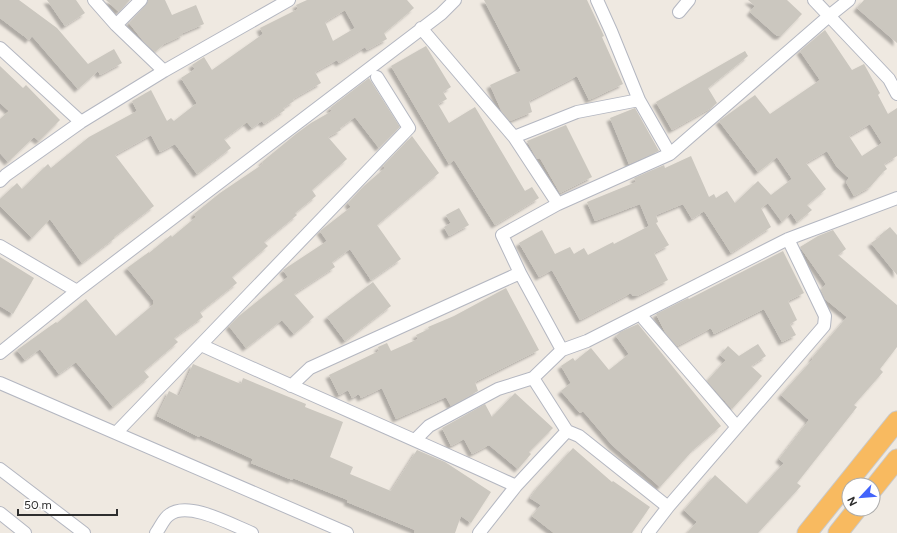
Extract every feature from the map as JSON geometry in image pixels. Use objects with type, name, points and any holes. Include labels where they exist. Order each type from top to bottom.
[{"type":"highway","points":[[807,533],[897,421]]},
{"type":"highway","points":[[881,479],[897,459]]},
{"type":"highway","points":[[838,533],[851,517]]},
{"type":"street","points":[[94,0],[116,26],[164,71]]},
{"type":"street","points":[[116,26],[141,0]]},
{"type":"street","points":[[2,175],[82,122],[164,71],[290,0]]},
{"type":"street","points":[[0,353],[77,291],[441,14],[455,0]]},
{"type":"street","points":[[597,0],[639,100],[670,154]]},
{"type":"street","points":[[679,12],[689,0]]},
{"type":"street","points":[[814,0],[889,78],[897,94]]},
{"type":"street","points":[[562,350],[520,273],[502,235],[558,204],[670,154],[849,0]]},
{"type":"street","points":[[421,28],[514,137],[558,204]]},
{"type":"street","points":[[0,48],[82,122]]},
{"type":"street","points":[[116,433],[409,128],[377,77]]},
{"type":"street","points":[[514,137],[576,112],[639,100]]},
{"type":"street","points":[[415,440],[429,426],[498,389],[533,378],[562,350],[587,341],[788,239],[897,198]]},
{"type":"street","points":[[648,533],[668,507],[824,326],[825,316],[788,239]]},
{"type":"street","points":[[0,246],[77,291]]},
{"type":"street","points":[[291,386],[310,368],[520,273]]},
{"type":"street","points":[[644,319],[737,426]]},
{"type":"street","points":[[201,345],[516,486]]},
{"type":"street","points":[[533,378],[567,431],[579,436],[668,507]]},
{"type":"street","points":[[0,383],[347,533]]},
{"type":"street","points":[[479,533],[516,486],[567,431]]},
{"type":"street","points":[[0,469],[84,533]]},
{"type":"street","points":[[156,533],[168,515],[183,510],[200,511],[252,533]]},
{"type":"street","points":[[0,513],[25,533]]},
{"type":"building","points":[[0,0],[19,0],[57,28],[88,64],[114,49],[122,63],[100,75],[98,71],[78,89],[32,36],[29,40],[0,18]]},
{"type":"building","points":[[47,0],[76,0],[85,13],[65,26]]},
{"type":"building","points":[[106,0],[130,0],[119,12]]},
{"type":"building","points":[[148,0],[165,0],[172,15],[196,5],[204,24],[183,33],[183,35],[164,44],[155,52],[145,43],[129,23],[146,5]]},
{"type":"building","points":[[307,0],[407,0],[414,8],[384,33],[387,39],[367,50],[365,47],[339,63],[337,60],[315,72],[321,83],[293,99],[294,101],[283,108],[285,110],[264,124],[262,121],[252,128],[247,122],[224,139],[231,148],[197,174],[175,144],[160,152],[151,135],[115,155],[154,206],[82,263],[50,219],[32,238],[0,206],[0,199],[17,183],[22,189],[48,164],[51,168],[89,137],[137,111],[132,101],[151,90],[167,121],[171,118],[174,121],[197,103],[181,78],[195,69],[192,65],[204,57],[212,70],[263,34],[260,28],[298,9],[296,5]],"holes":[[[345,10],[355,28],[333,41],[325,22]]]},
{"type":"building","points":[[484,0],[587,0],[604,36],[602,37],[623,84],[589,100],[577,76],[529,101],[532,112],[510,121],[502,112],[490,85],[521,71]]},
{"type":"building","points":[[748,0],[787,0],[802,14],[781,36],[777,36],[750,12],[755,6]]},
{"type":"building","points":[[864,0],[897,0],[897,43],[857,8]]},
{"type":"building","points":[[825,30],[852,70],[864,64],[880,93],[878,95],[888,114],[897,108],[897,156],[884,164],[887,169],[870,187],[854,196],[846,182],[849,178],[837,167],[827,151],[806,163],[826,189],[807,205],[812,210],[797,222],[791,213],[782,222],[768,203],[761,208],[771,227],[731,253],[704,211],[692,219],[683,204],[656,215],[658,222],[656,223],[669,245],[654,253],[668,280],[637,296],[633,296],[631,293],[580,320],[552,270],[539,277],[519,243],[542,230],[555,254],[570,247],[574,254],[584,248],[588,255],[613,242],[614,244],[651,225],[649,226],[640,204],[595,221],[587,202],[636,182],[634,178],[664,165],[665,168],[691,156],[709,197],[714,194],[716,198],[727,191],[735,203],[758,181],[771,195],[792,179],[777,157],[758,172],[719,121],[755,95],[770,114],[820,80],[800,51]],"holes":[[[870,124],[882,143],[862,156],[849,136]]]},
{"type":"building","points":[[426,46],[451,87],[443,92],[447,99],[438,104],[449,123],[475,107],[525,191],[532,187],[539,198],[495,225],[454,160],[449,164],[391,66]]},
{"type":"building","points":[[745,51],[748,56],[708,88],[717,103],[710,109],[672,130],[656,102]]},
{"type":"building","points":[[0,66],[23,88],[26,85],[60,120],[39,141],[34,137],[8,162],[0,153],[0,119],[9,111],[0,103]]},
{"type":"building","points":[[369,78],[400,127],[379,148],[355,117],[340,128],[341,130],[328,137],[347,159],[312,190],[316,196],[295,213],[297,215],[264,242],[268,246],[232,277],[237,283],[200,312],[203,317],[174,338],[178,342],[144,371],[149,377],[113,407],[76,362],[59,374],[40,349],[25,360],[17,350],[56,322],[57,323],[86,299],[116,336],[154,304],[154,301],[127,268],[149,253],[171,235],[172,237],[196,217],[194,214],[220,193],[263,164],[262,162],[311,123],[332,111],[330,108]]},
{"type":"building","points":[[635,108],[659,151],[629,164],[610,118]]},
{"type":"building","points":[[566,125],[592,177],[560,193],[540,158],[537,159],[527,141]]},
{"type":"building","points":[[412,136],[439,173],[377,225],[401,259],[371,280],[350,249],[332,262],[335,267],[294,294],[314,317],[294,334],[282,320],[246,348],[229,326],[239,316],[288,277],[283,270],[327,241],[320,231],[351,207],[348,203],[364,186],[385,168],[383,166]]},
{"type":"building","points":[[459,208],[469,225],[449,236],[444,227],[451,223],[446,215]]},
{"type":"building","points":[[890,227],[897,235],[897,275],[871,243],[880,237],[879,236]]},
{"type":"building","points":[[833,230],[846,249],[838,255],[897,305],[897,347],[880,369],[883,372],[854,405],[857,407],[797,483],[801,486],[758,533],[687,533],[697,522],[684,510],[715,475],[747,504],[784,463],[779,459],[809,420],[781,395],[847,317],[825,299],[821,290],[826,284],[800,247],[818,236]]},
{"type":"building","points":[[783,251],[804,293],[788,301],[797,320],[790,324],[796,335],[782,342],[764,309],[714,334],[711,328],[677,346],[666,334],[656,314],[688,298],[689,299]]},
{"type":"building","points":[[0,257],[34,278],[13,314],[0,306]]},
{"type":"building","points":[[373,282],[391,306],[345,341],[327,317]]},
{"type":"building","points":[[506,288],[539,350],[475,382],[478,391],[451,406],[446,397],[396,419],[382,388],[361,398],[359,394],[352,398],[348,390],[339,395],[329,375],[379,351],[378,347],[387,343],[391,351],[418,339],[416,335],[429,329],[428,327],[454,316]]},
{"type":"building","points":[[638,324],[721,426],[693,450],[660,487],[612,445],[583,411],[580,413],[561,391],[571,383],[561,366],[573,358],[575,361],[591,348],[609,370],[629,354],[616,336],[620,332]]},
{"type":"building","points":[[758,344],[766,356],[751,366],[762,376],[732,409],[707,381],[726,360],[720,355],[728,346],[739,356]]},
{"type":"building","points":[[193,364],[241,384],[243,378],[306,404],[305,407],[343,422],[330,457],[353,467],[350,474],[391,491],[417,450],[445,462],[491,492],[471,523],[461,516],[455,533],[414,533],[415,530],[347,502],[348,500],[293,478],[292,480],[251,463],[253,459],[200,435],[199,437],[157,416],[169,391],[179,396]]},
{"type":"building","points":[[515,393],[553,428],[529,452],[531,454],[518,469],[489,445],[472,454],[464,439],[451,446],[442,428],[485,404],[492,417]]},
{"type":"building","points":[[573,448],[612,482],[613,481],[650,507],[632,533],[554,533],[532,516],[541,505],[530,498],[537,488]]}]
